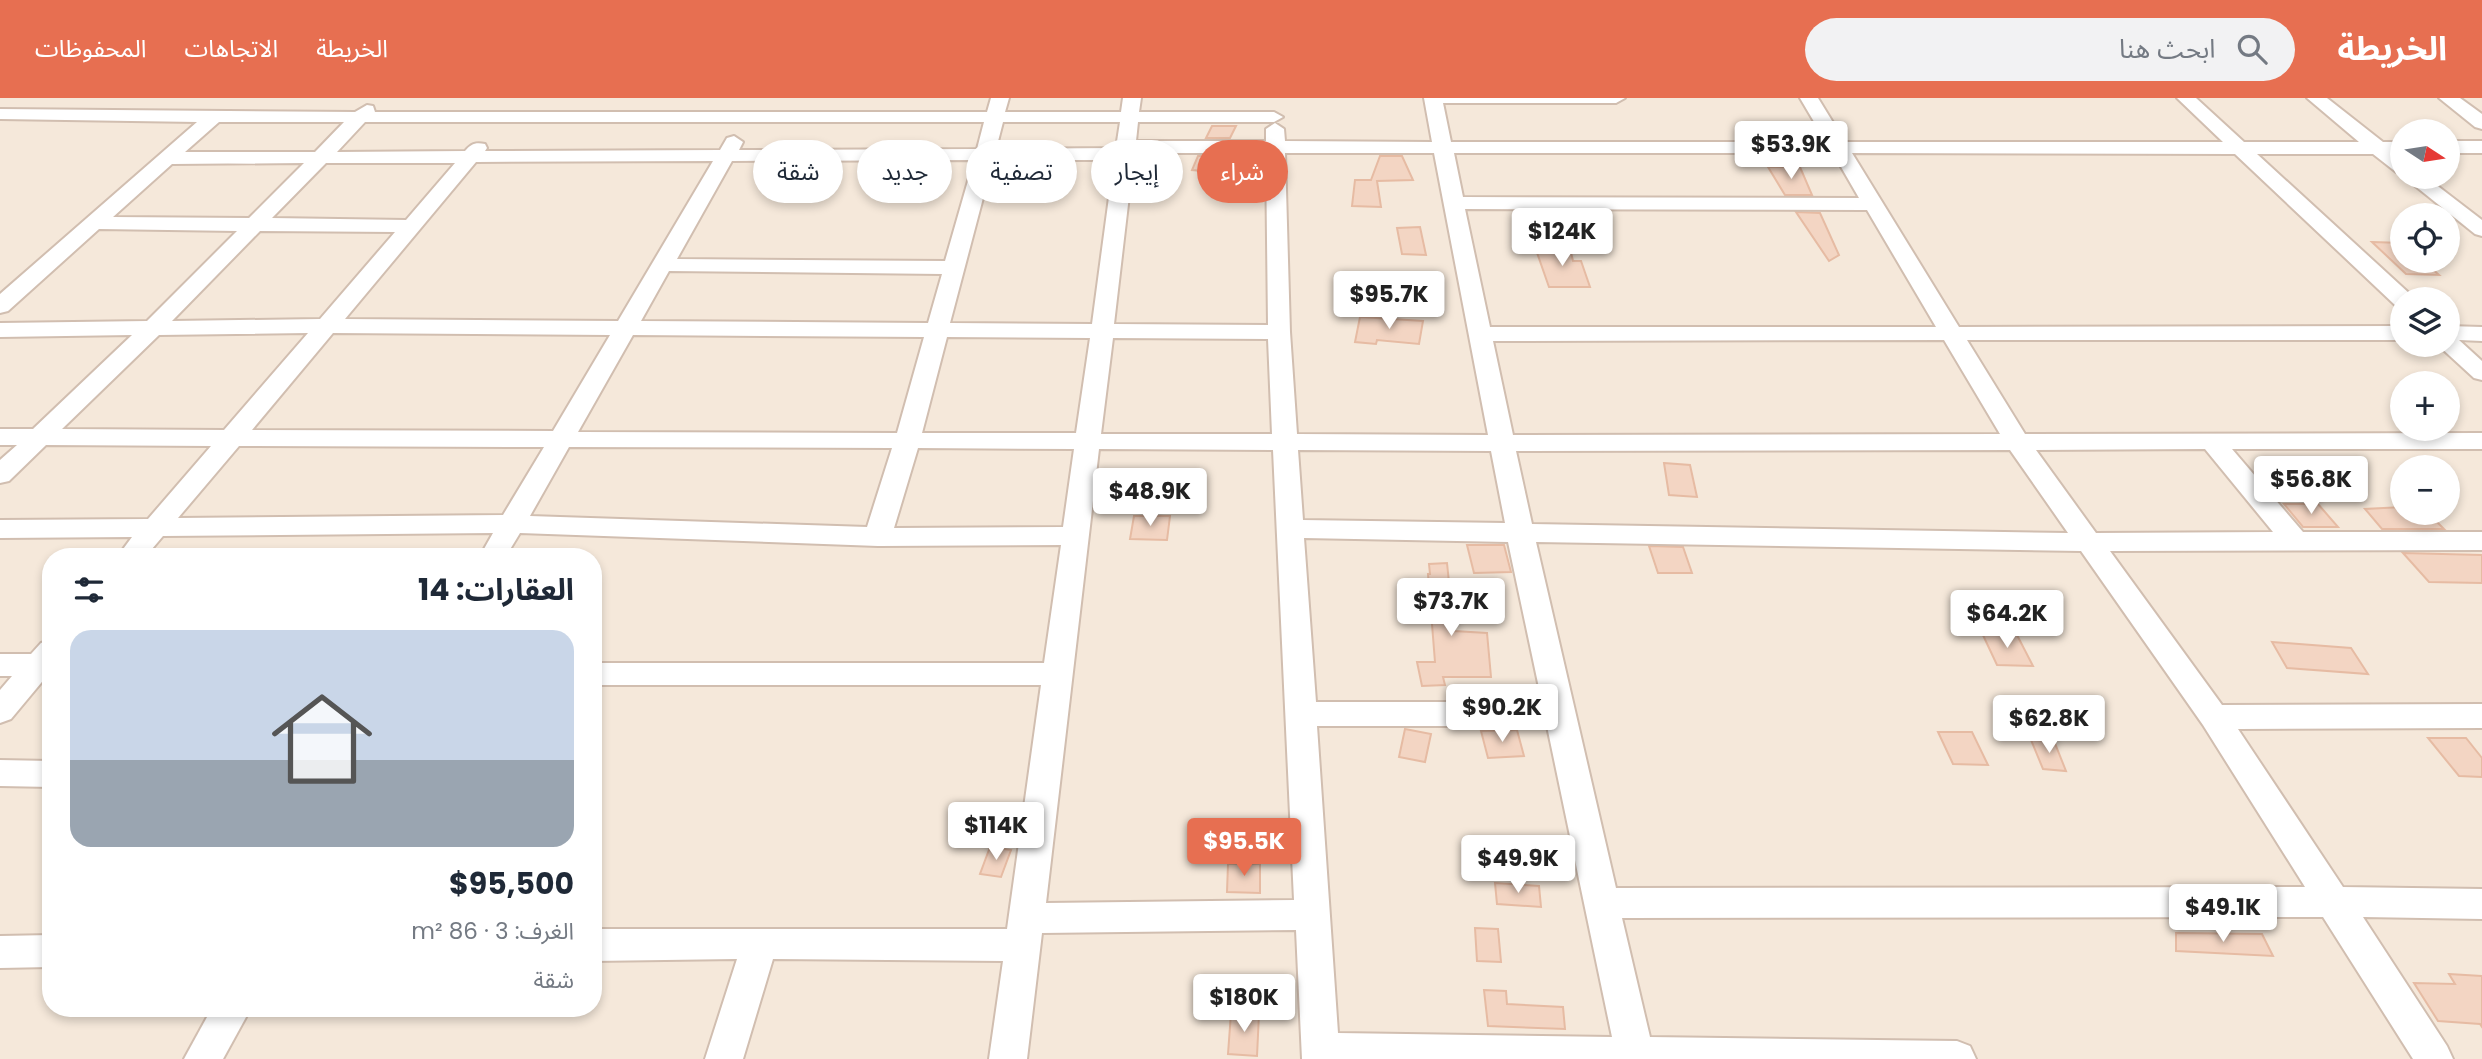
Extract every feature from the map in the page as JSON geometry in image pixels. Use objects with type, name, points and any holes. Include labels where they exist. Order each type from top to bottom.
[{"type":"street","points":[[0,475],[153,328],[379,98]]},
{"type":"street","points":[[138,548],[520,98]]},
{"type":"street","points":[[498,548],[761,98]]},
{"type":"street","points":[[1616,98],[1433,98],[1520,533],[1635,1057]]},
{"type":"street","points":[[1809,98],[2017,442],[2086,542],[2214,717],[2434,1059]]},
{"type":"street","points":[[2186,98],[2390,288]]},
{"type":"street","points":[[2316,98],[2390,158]]},
{"type":"street","points":[[2448,98],[2482,123]]},
{"type":"street","points":[[988,140],[997,108]]},
{"type":"street","points":[[0,114],[748,118],[997,108],[1273,108],[1276,140]]},
{"type":"street","points":[[1127,140],[1130,108]]},
{"type":"street","points":[[0,306],[214,117]]},
{"type":"street","points":[[1288,145],[1444,148],[2390,148]]},
{"type":"street","points":[[2460,148],[2482,147]]},
{"type":"street","points":[[168,158],[966,155]]},
{"type":"street","points":[[2429,189],[2482,230]]},
{"type":"street","points":[[877,537],[907,442],[971,203]]},
{"type":"street","points":[[1008,1059],[1026,932],[1073,536],[1119,203]]},
{"type":"street","points":[[1277,203],[1279,332],[1321,1055],[1956,1059]]},
{"type":"street","points":[[1455,203],[1874,204]]},
{"type":"street","points":[[94,223],[412,226]]},
{"type":"street","points":[[663,265],[954,268]]},
{"type":"street","points":[[0,330],[327,326],[1279,332]]},
{"type":"street","points":[[1482,334],[2390,333]]},
{"type":"street","points":[[2460,333],[2482,334]]},
{"type":"street","points":[[2460,354],[2482,373]]},
{"type":"street","points":[[0,437],[907,442],[2482,442]]},
{"type":"street","points":[[2212,442],[2295,541]]},
{"type":"street","points":[[0,529],[512,524],[877,537],[1073,536]]},
{"type":"street","points":[[1290,529],[2086,542],[2482,541]]},
{"type":"street","points":[[0,665],[42,658]]},
{"type":"street","points":[[0,711],[42,662]]},
{"type":"street","points":[[602,674],[1056,674]]},
{"type":"street","points":[[1301,714],[1560,713]]},
{"type":"street","points":[[2214,717],[2482,716]]},
{"type":"street","points":[[0,774],[42,774]]},
{"type":"street","points":[[1602,903],[2482,904]]},
{"type":"street","points":[[602,945],[760,943],[1026,932],[1312,915]]},
{"type":"street","points":[[724,1059],[760,943]]},
{"type":"street","points":[[0,952],[42,951]]},
{"type":"street","points":[[203,1059],[227,1017]]},
{"type":"shaded area","points":[[0,98],[2482,98],[2482,1059],[0,1059]]},
{"type":"building","points":[[1212,126],[1236,126],[1230,138],[1206,138]]},
{"type":"building","points":[[1380,156],[1402,156],[1413,180],[1377,181],[1381,207],[1352,206],[1355,180],[1371,180]]},
{"type":"building","points":[[1768,167],[1800,167],[1812,195],[1785,195]]},
{"type":"building","points":[[1796,212],[1820,213],[1839,255],[1829,261]]},
{"type":"building","points":[[1420,227],[1426,255],[1402,254],[1397,228]]},
{"type":"building","points":[[2372,242],[2390,243],[2390,259]]},
{"type":"building","points":[[1535,247],[1570,248],[1573,261],[1581,261],[1590,287],[1549,287]]},
{"type":"building","points":[[2437,273],[2439,275],[2406,274]]},
{"type":"building","points":[[1360,317],[1423,321],[1419,344],[1377,340],[1376,344],[1355,342]]},
{"type":"building","points":[[1664,463],[1690,465],[1697,497],[1669,495]]},
{"type":"building","points":[[2284,504],[2318,504],[2338,527],[2303,527]]},
{"type":"building","points":[[2390,508],[2390,525],[2440,525],[2444,529],[2382,529],[2365,509]]},
{"type":"building","points":[[1134,516],[1170,516],[1167,540],[1130,539]]},
{"type":"building","points":[[1467,545],[1504,545],[1511,572],[1474,573]]},
{"type":"building","points":[[1649,546],[1683,547],[1692,573],[1658,573]]},
{"type":"building","points":[[2403,553],[2482,555],[2482,583],[2429,582]]},
{"type":"building","points":[[1447,563],[1454,631],[1487,633],[1491,677],[1443,677],[1445,685],[1422,686],[1417,662],[1435,662],[1429,564]]},
{"type":"building","points":[[1982,633],[2017,635],[2033,666],[1997,665]]},
{"type":"building","points":[[2272,642],[2351,648],[2368,674],[2287,668]]},
{"type":"building","points":[[1405,729],[1431,734],[1425,762],[1399,757]]},
{"type":"building","points":[[1517,730],[1524,756],[1488,758],[1481,731]]},
{"type":"building","points":[[1938,732],[1972,732],[1988,765],[1953,764]]},
{"type":"building","points":[[2428,738],[2466,738],[2482,758],[2482,777],[2459,776]]},
{"type":"building","points":[[2031,740],[2054,741],[2066,771],[2043,769]]},
{"type":"building","points":[[990,847],[1011,850],[1001,877],[980,874]]},
{"type":"building","points":[[1228,864],[1260,864],[1260,893],[1227,892]]},
{"type":"building","points":[[1495,883],[1539,886],[1541,907],[1497,904]]},
{"type":"building","points":[[1475,928],[1498,929],[1501,962],[1477,961]]},
{"type":"building","points":[[2176,933],[2262,934],[2273,956],[2176,951]]},
{"type":"building","points":[[2449,974],[2482,976],[2482,1027],[2480,1024],[2438,1021],[2414,983],[2455,984]]},
{"type":"building","points":[[1484,990],[1506,991],[1507,1004],[1563,1007],[1565,1029],[1488,1026]]},
{"type":"building","points":[[1231,1013],[1259,1014],[1257,1056],[1228,1054]]}]
